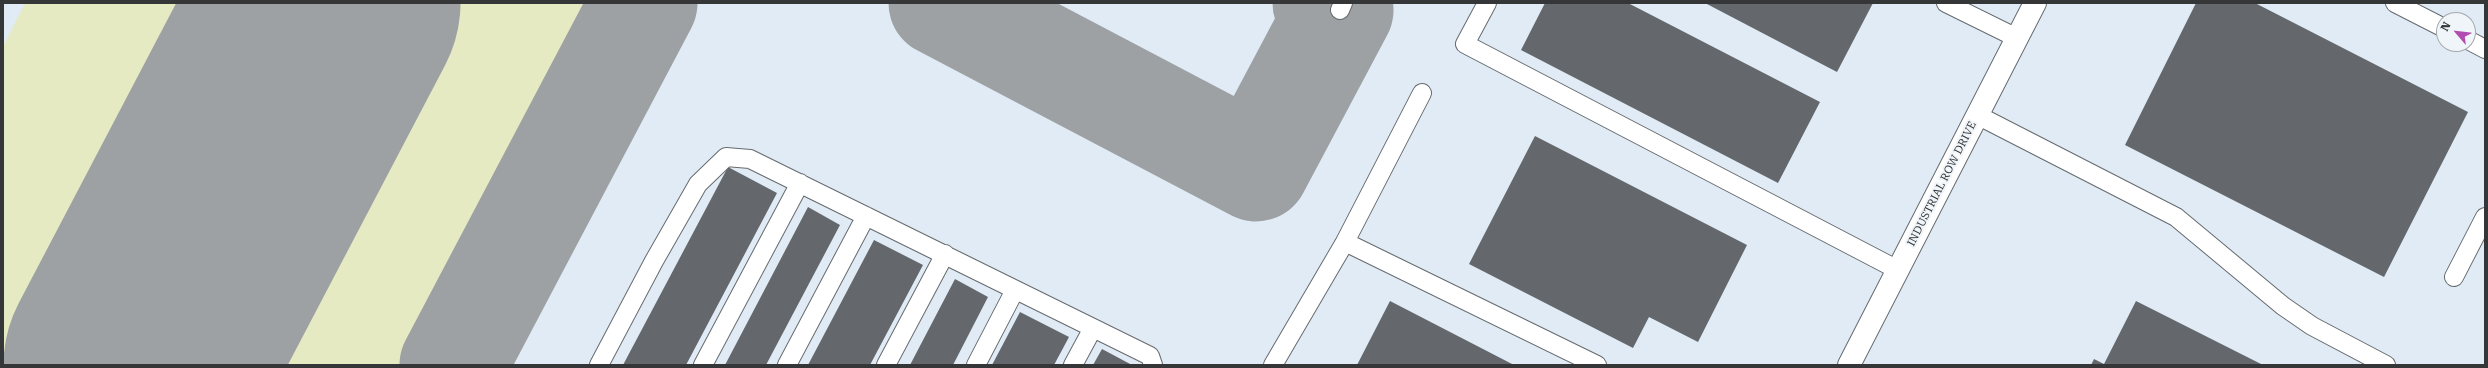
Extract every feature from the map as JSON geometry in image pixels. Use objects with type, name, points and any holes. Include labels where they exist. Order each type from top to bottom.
[{"type":"street","name":"INDUSTRIAL ROW DRIVE","points":[[1849,365],[2035,3]]},
{"type":"lane","points":[[1487,3],[1465,44],[1898,270]]},
{"type":"lane","points":[[1946,3],[2017,38]]},
{"type":"lane","points":[[2395,3],[2436,24]]},
{"type":"lane","points":[[2476,44],[2485,49]]},
{"type":"lane","points":[[1274,365],[1345,242],[1422,93]]},
{"type":"lane","points":[[1977,116],[2176,217],[2283,306],[2312,326],[2386,365]]},
{"type":"lane","points":[[599,365],[654,261],[698,184],[726,157],[750,159],[800,183],[1150,356],[1154,365]]},
{"type":"lane","points":[[703,365],[800,183]]},
{"type":"lane","points":[[787,365],[866,216]]},
{"type":"lane","points":[[2454,277],[2485,217]]},
{"type":"lane","points":[[1345,242],[1597,365]]},
{"type":"lane","points":[[886,365],[945,254]]},
{"type":"lane","points":[[976,365],[1015,290]]},
{"type":"lane","points":[[1073,365],[1093,328]]},
{"type":"shaded area","points":[[3,3],[2485,3],[2485,365],[3,365]]},
{"type":"green space","points":[[25,3],[259,3],[69,365],[3,365],[3,47]]},
{"type":"green space","points":[[388,3],[607,3],[584,68],[439,346],[426,365],[247,365],[218,344],[215,334]]},
{"type":"building","points":[[1545,3],[1628,3],[1820,102],[1778,183],[1521,50]]},
{"type":"building","points":[[1705,3],[1873,3],[1837,72]]},
{"type":"building","points":[[2196,3],[2255,3],[2468,112],[2384,277],[2125,145]]},
{"type":"building","points":[[1535,136],[1747,245],[1698,342],[1649,317],[1633,348],[1469,264]]},
{"type":"building","points":[[728,167],[777,193],[686,365],[623,365]]},
{"type":"building","points":[[808,207],[840,225],[766,365],[725,365]]},
{"type":"building","points":[[874,240],[923,265],[870,365],[808,365]]},
{"type":"building","points":[[955,279],[988,297],[953,365],[910,365]]},
{"type":"building","points":[[1390,301],[1514,365],[1357,365]]},
{"type":"building","points":[[2136,301],[2263,365],[2091,365],[2094,359],[2104,364]]},
{"type":"building","points":[[1020,312],[1069,337],[1054,365],[992,365]]},
{"type":"building","points":[[1102,349],[1132,365],[1093,365]]},
{"type":"taxiway","points":[[453,365],[644,3]]},
{"type":"taxiway","points":[[942,3],[1256,168],[1340,10],[1326,3]]},
{"type":"taxiway","points":[[147,346],[183,365]]},
{"type":"runway","points":[[137,365],[327,3]]}]
